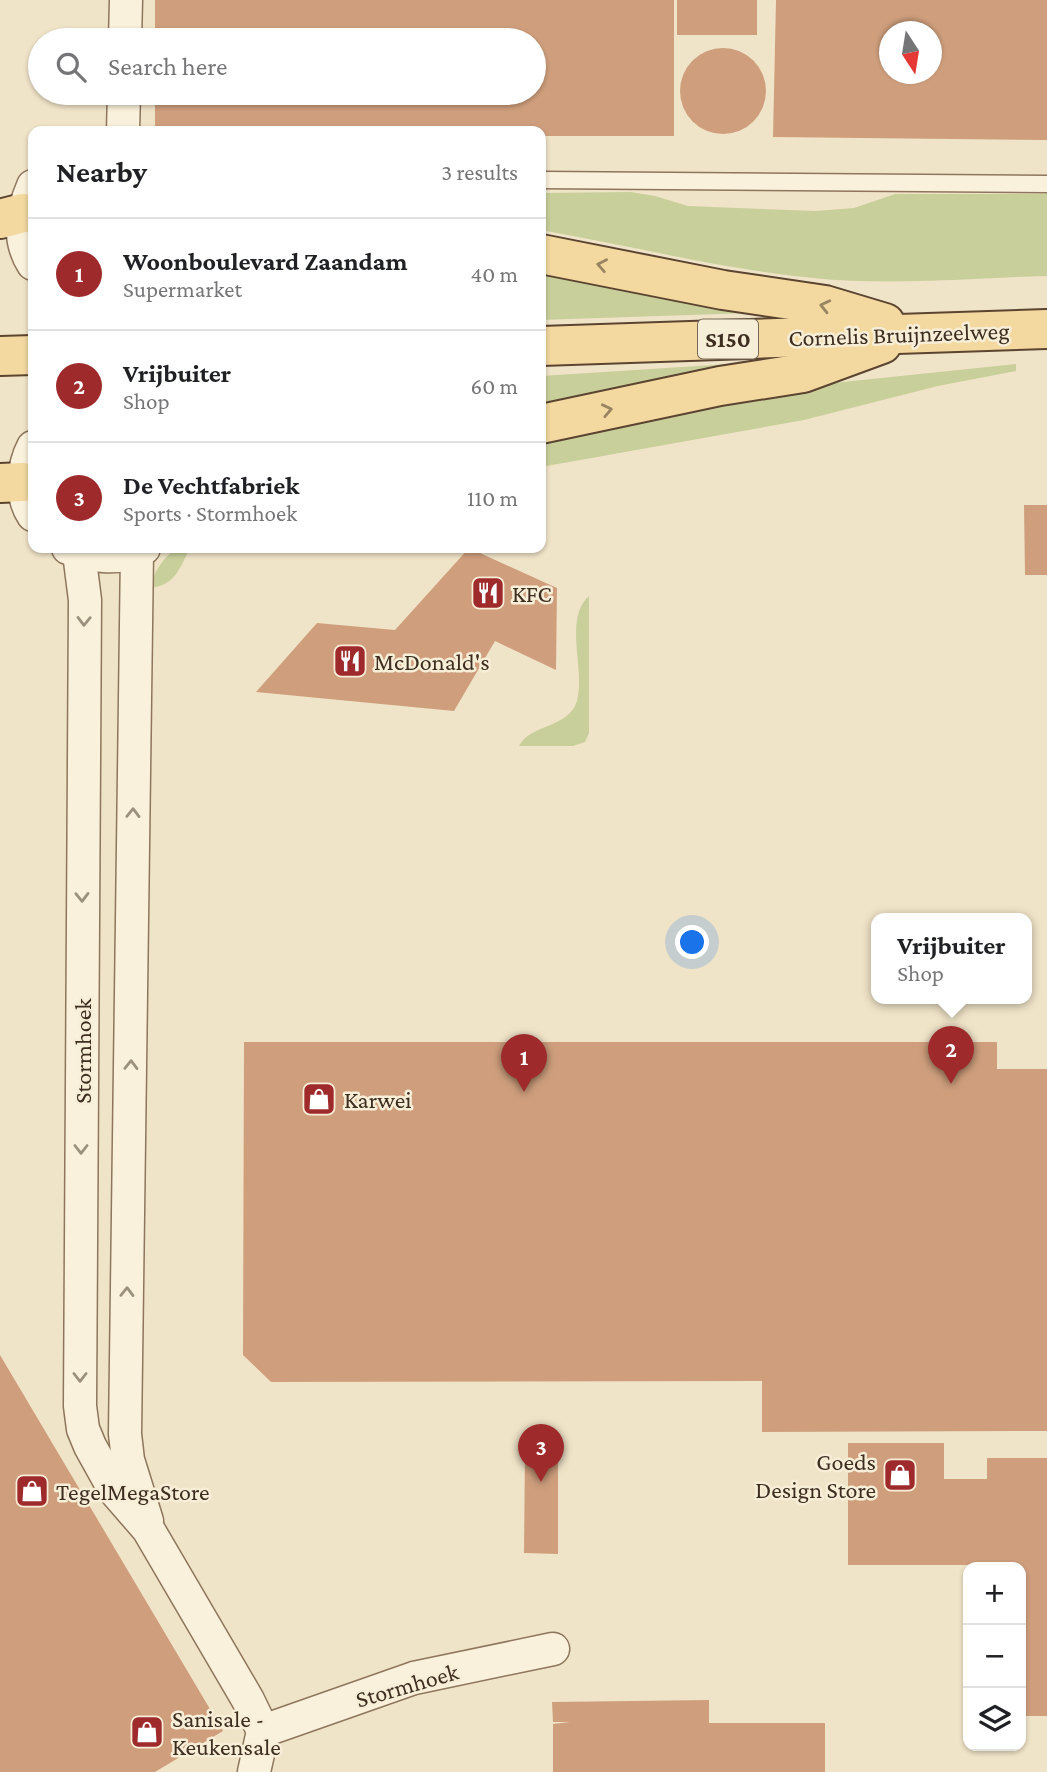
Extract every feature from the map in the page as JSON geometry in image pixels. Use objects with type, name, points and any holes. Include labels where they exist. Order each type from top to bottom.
[{"type":"main road","points":[[546,255],[723,290],[825,305],[914,332]]},
{"type":"main road","name":"Cornelis Bruijnzeelweg","points":[[546,346],[1047,329]]},
{"type":"main road","points":[[546,423],[720,386],[803,373],[914,332]]},
{"type":"main road","points":[[0,356],[28,355]]},
{"type":"street","points":[[125,28],[126,0]]},
{"type":"street","points":[[123,126],[124,105]]},
{"type":"street","points":[[19,206],[28,256]]},
{"type":"street","name":"Stormhoek","points":[[75,553],[85,600],[80,1406],[83,1429],[115,1491],[148,1529],[248,1700],[263,1731],[414,1678],[553,1649]]},
{"type":"street","points":[[90,553],[106,556],[124,553]]},
{"type":"street","name":"Stormhoek","points":[[141,553],[133,853],[125,1434],[128,1460],[148,1529]]},
{"type":"street","points":[[82,854],[133,853]]},
{"type":"street","points":[[254,1772],[263,1731]]},
{"type":"lane","points":[[546,180],[1047,184]]},
{"type":"green space","points":[[631,192],[688,206],[815,211],[854,208],[895,194],[1047,194],[1047,276],[901,281],[842,280],[779,274],[711,263],[546,231],[546,193]]},
{"type":"green space","points":[[546,264],[812,311],[546,320]]},
{"type":"green space","points":[[809,359],[546,409],[546,376]]},
{"type":"green space","points":[[1016,364],[1016,371],[938,386],[804,420],[546,466],[546,437],[814,385]]},
{"type":"green space","points":[[171,553],[187,553],[171,580],[150,588],[154,576]]},
{"type":"green space","points":[[589,596],[589,733],[585,742],[573,746],[519,746],[532,733],[558,721],[573,710],[579,689],[577,618],[581,606]]},
{"type":"building","points":[[155,0],[674,0],[674,136],[546,136],[546,126],[155,126],[155,105],[546,105],[546,28],[155,28]]},
{"type":"building","points":[[677,0],[757,0],[757,35],[677,35]]},
{"type":"building","points":[[776,0],[1047,0],[1047,140],[773,137]]},
{"type":"building","points":[[715,48],[731,48],[754,60],[763,74],[766,91],[763,108],[754,122],[731,134],[715,134],[699,127],[687,115],[680,99],[680,83],[687,67],[699,55]]},
{"type":"building","points":[[1024,505],[1047,505],[1047,575],[1025,575]]},
{"type":"building","points":[[464,553],[480,553],[557,588],[556,670],[495,641],[454,711],[256,692],[317,623],[395,630]]},
{"type":"building","points":[[244,1042],[997,1042],[997,1069],[1047,1069],[1047,1431],[762,1432],[762,1381],[271,1382],[243,1355]]},
{"type":"building","points":[[0,1355],[223,1731],[155,1772],[0,1772]]},
{"type":"building","points":[[848,1443],[944,1443],[944,1479],[987,1479],[987,1458],[1047,1458],[1047,1716],[1026,1716],[1026,1562],[848,1565]]},
{"type":"building","points":[[525,1451],[558,1451],[558,1554],[524,1553]]},
{"type":"building","points":[[709,1700],[709,1723],[825,1723],[825,1772],[553,1772],[553,1724],[570,1722],[553,1722],[552,1702]]},
{"type":"place","name":"KFC","points":[[488,593]]},
{"type":"place","name":"McDonald's","points":[[350,661]]},
{"type":"place","name":"Vrijbuiter","points":[[951,1084]]},
{"type":"place","name":"Woonboulevard Zaandam","points":[[524,1092]]},
{"type":"place","name":"Karwei","points":[[319,1099]]},
{"type":"place","name":"Goeds Design Store","points":[[900,1475]]},
{"type":"place","name":"De Vechtfabriek","points":[[541,1482]]},
{"type":"place","name":"TegelMegaStore","points":[[32,1491]]},
{"type":"place","name":"Sanisale - Keukensale","points":[[147,1732]]}]
